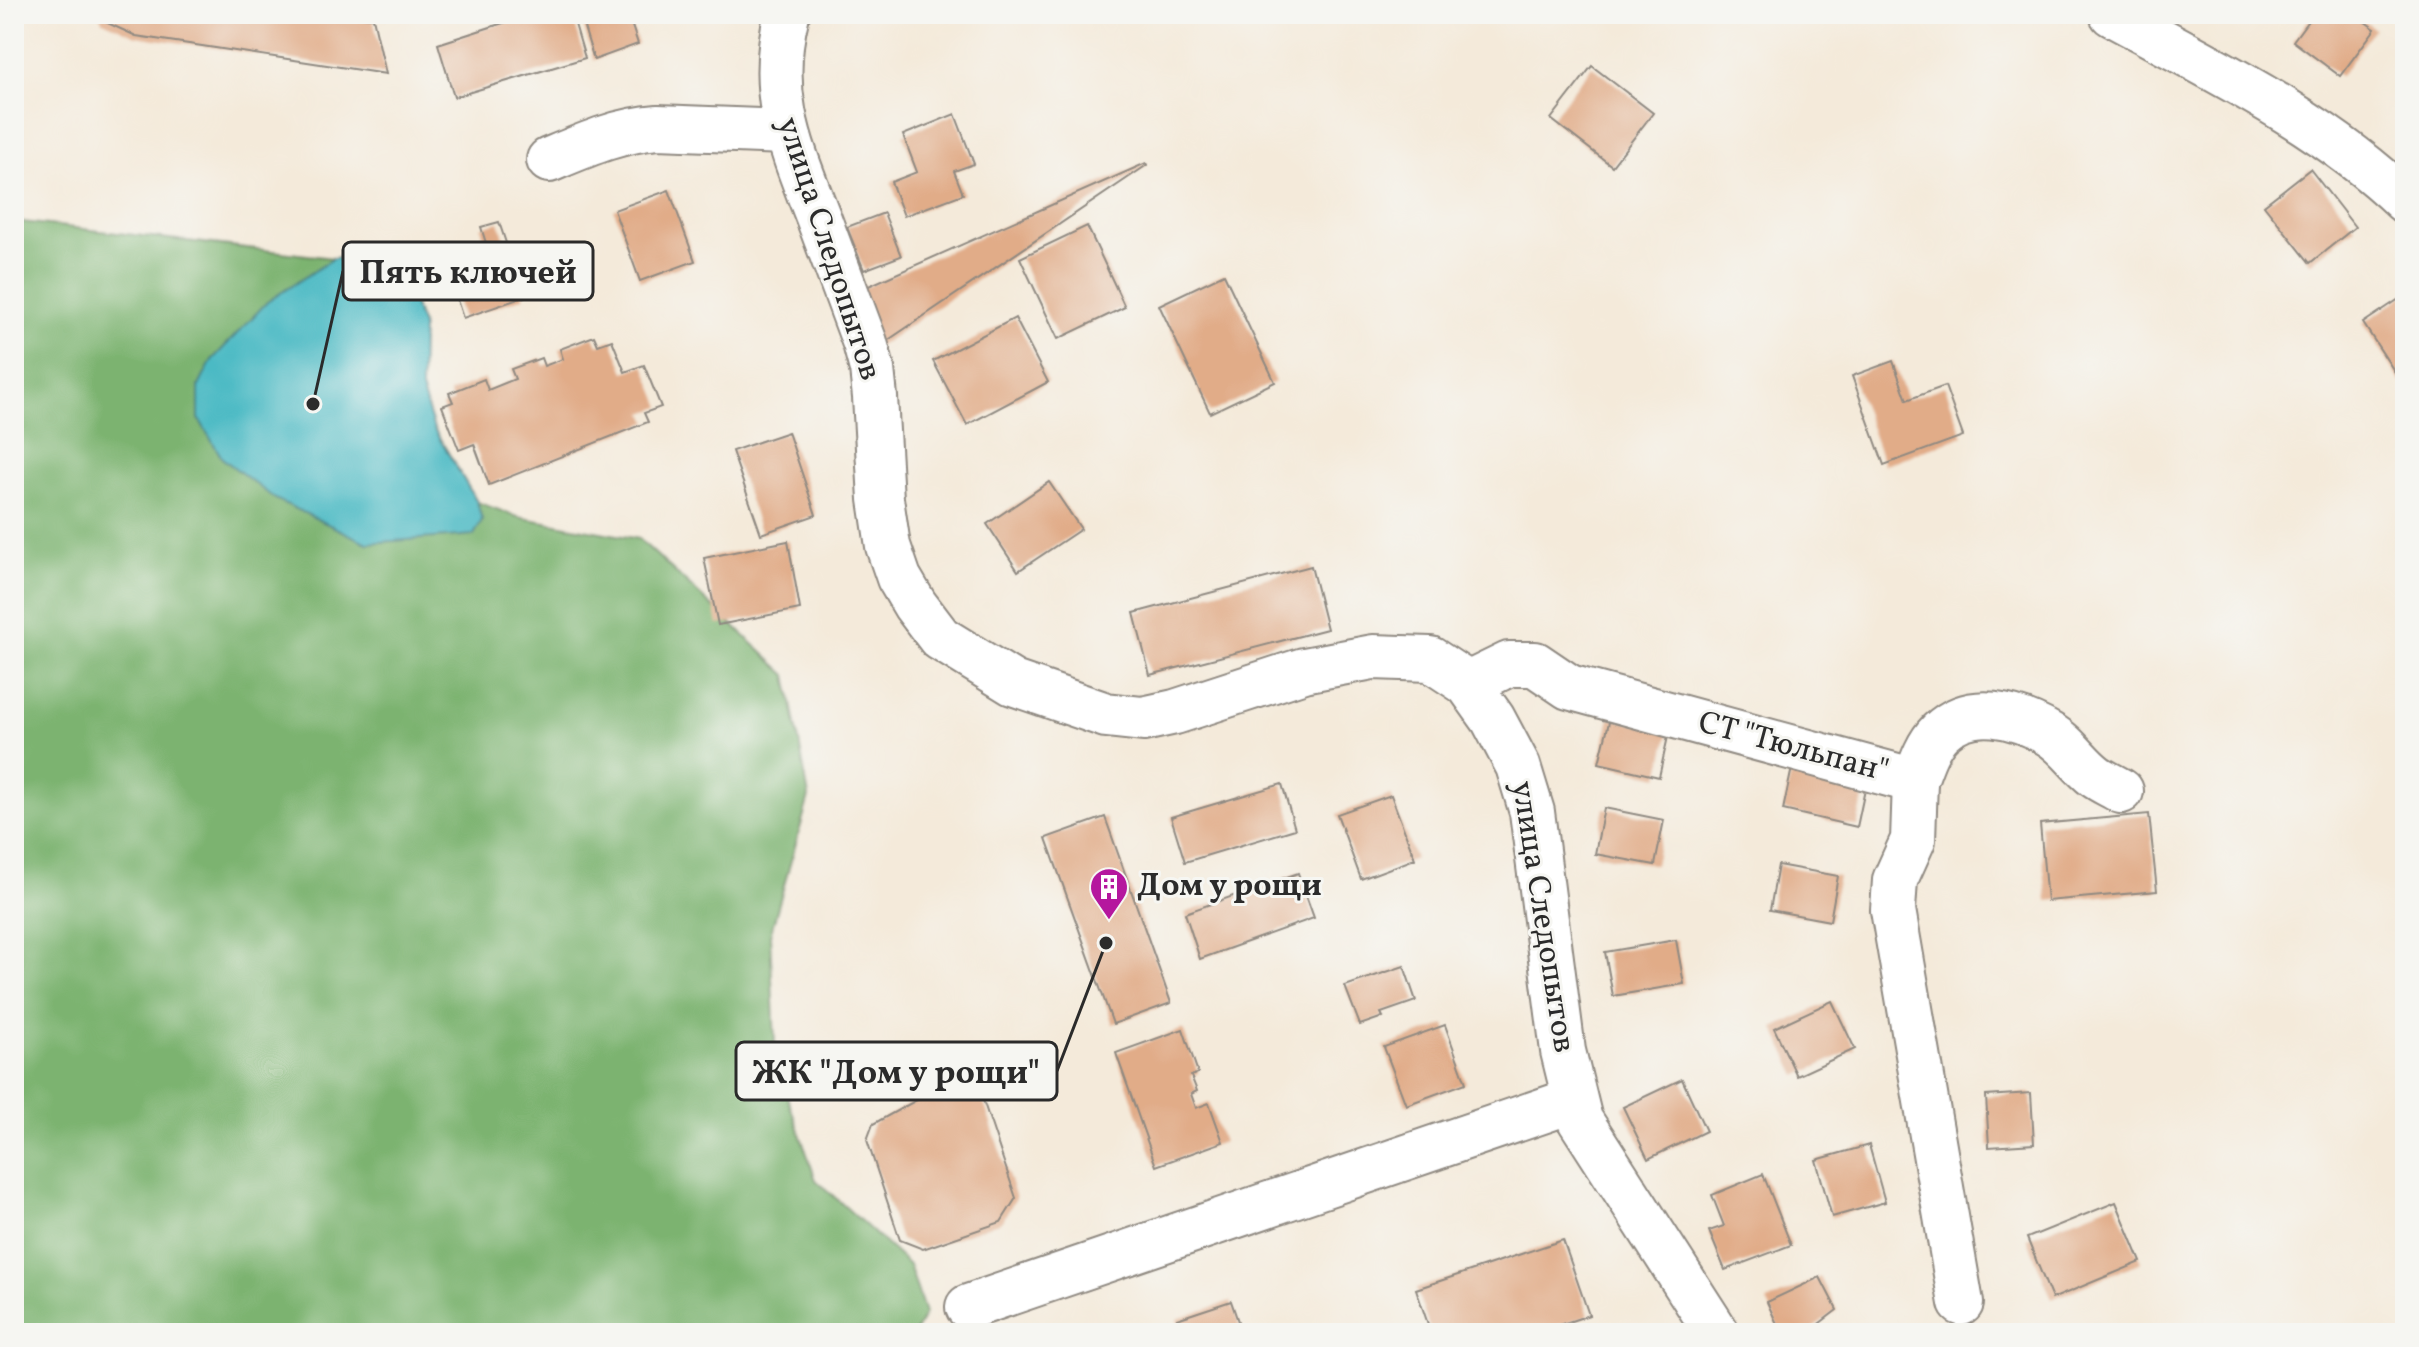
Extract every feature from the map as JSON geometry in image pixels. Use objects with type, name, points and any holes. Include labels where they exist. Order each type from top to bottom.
[{"type":"street","name":"улица Следопытов","points":[[787,14],[778,83],[785,132],[865,343],[872,369],[881,499],[888,546],[899,578],[915,605],[940,638],[1013,683],[1106,715],[1143,719],[1175,712],[1304,670],[1373,657],[1430,659],[1468,684],[1493,719],[1518,766],[1532,812],[1563,1051],[1580,1120],[1717,1333]]},
{"type":"street","points":[[2112,14],[2313,128],[2371,168],[2405,201]]},
{"type":"street","points":[[549,160],[638,128],[785,132]]},
{"type":"street","name":"СТ \"Тюльпан\"","points":[[1468,684],[1509,664],[1535,664],[1569,687],[1915,781],[1926,752],[1941,731],[1966,717],[1990,713],[2010,716],[2051,735],[2094,775],[2121,791]]},
{"type":"street","points":[[1915,781],[1913,840],[1895,880],[1893,910],[1961,1303]]},
{"type":"street","points":[[968,1307],[1574,1100]]},
{"type":"green space","points":[[14,221],[333,258],[367,255],[397,274],[410,294],[422,326],[421,389],[434,429],[477,502],[518,517],[639,539],[787,675],[809,797],[770,935],[776,1064],[816,1180],[909,1265],[925,1313],[915,1333],[14,1333]]},
{"type":"water","points":[[367,255],[397,274],[410,294],[422,326],[421,389],[434,429],[477,502],[482,520],[474,535],[367,543],[275,499],[222,458],[199,419],[199,386],[212,360],[267,302],[334,258]]},
{"type":"building","points":[[98,14],[330,14],[373,18],[386,74],[136,36],[103,21]]},
{"type":"building","points":[[531,14],[572,14],[585,58],[454,97],[438,44]]},
{"type":"building","points":[[580,14],[628,14],[638,44],[594,60]]},
{"type":"building","points":[[2313,14],[2354,14],[2375,29],[2340,76],[2293,41]]},
{"type":"building","points":[[1592,66],[1653,113],[1612,166],[1551,119]]},
{"type":"building","points":[[955,114],[974,164],[954,171],[963,194],[904,216],[891,182],[917,172],[903,135]]},
{"type":"building","points":[[1147,165],[875,349],[855,292]]},
{"type":"building","points":[[2310,169],[2355,227],[2310,263],[2264,205]]},
{"type":"building","points":[[669,190],[695,261],[640,281],[614,210]]},
{"type":"building","points":[[884,213],[901,256],[864,270],[847,227]]},
{"type":"building","points":[[499,222],[524,297],[463,318],[443,257],[486,243],[481,227]]},
{"type":"building","points":[[1087,226],[1125,307],[1058,339],[1020,258]]},
{"type":"building","points":[[1224,274],[1275,382],[1210,413],[1159,305]]},
{"type":"building","points":[[2405,295],[2405,381],[2402,383],[2363,323]]},
{"type":"building","points":[[1015,318],[1048,382],[967,425],[933,361]]},
{"type":"building","points":[[594,336],[598,345],[612,340],[625,372],[644,365],[661,407],[644,413],[648,422],[489,485],[474,444],[459,450],[442,406],[453,402],[449,393],[484,379],[488,390],[515,379],[511,369],[541,358],[544,366],[563,359],[560,349]]},
{"type":"building","points":[[1893,361],[1907,400],[1945,386],[1963,436],[1884,465],[1852,376]]},
{"type":"building","points":[[788,432],[816,515],[761,534],[732,451]]},
{"type":"building","points":[[1049,482],[1081,529],[1018,571],[987,524]]},
{"type":"building","points":[[788,541],[800,609],[718,625],[704,558]]},
{"type":"building","points":[[1311,566],[1327,629],[1150,675],[1134,613]]},
{"type":"building","points":[[1610,718],[1669,732],[1659,777],[1599,763]]},
{"type":"building","points":[[1793,763],[1867,780],[1857,827],[1783,810]]},
{"type":"building","points":[[1282,784],[1295,829],[1185,862],[1171,817]]},
{"type":"building","points":[[1391,795],[1415,859],[1361,879],[1337,814]]},
{"type":"building","points":[[1604,808],[1664,820],[1655,865],[1595,854]]},
{"type":"building","points":[[2149,814],[2157,891],[2047,901],[2040,824]]},
{"type":"building","name":"Дом у рощи","points":[[1105,817],[1171,1003],[1113,1024],[1046,838]]},
{"type":"building","points":[[1778,865],[1838,876],[1830,921],[1770,910]]},
{"type":"building","points":[[1298,873],[1314,918],[1200,959],[1185,913]]},
{"type":"building","points":[[1676,940],[1684,984],[1613,996],[1605,952]]},
{"type":"building","points":[[1404,966],[1416,1001],[1381,1013],[1383,1017],[1360,1025],[1345,986]]},
{"type":"building","points":[[1832,1001],[1855,1049],[1797,1076],[1774,1028]]},
{"type":"building","points":[[1445,1025],[1466,1083],[1406,1105],[1384,1047]]},
{"type":"building","points":[[1183,1029],[1198,1073],[1191,1076],[1197,1091],[1191,1094],[1196,1108],[1209,1103],[1223,1142],[1156,1166],[1116,1053]]},
{"type":"building","points":[[1682,1079],[1706,1131],[1648,1159],[1623,1107]]},
{"type":"building","points":[[2031,1093],[2034,1144],[1989,1147],[1986,1096]]},
{"type":"building","points":[[962,1094],[983,1100],[1016,1198],[1001,1222],[923,1249],[900,1240],[867,1140],[873,1124],[922,1097]]},
{"type":"building","points":[[1869,1145],[1885,1202],[1832,1217],[1816,1160]]},
{"type":"building","points":[[1763,1174],[1791,1245],[1725,1270],[1709,1231],[1724,1226],[1712,1195]]},
{"type":"building","points":[[2116,1202],[2141,1262],[2052,1299],[2027,1238]]},
{"type":"building","points":[[1563,1240],[1589,1315],[1535,1333],[1431,1333],[1416,1289]]},
{"type":"building","points":[[1820,1277],[1837,1310],[1807,1333],[1768,1333],[1778,1326],[1767,1302]]},
{"type":"building","points":[[1231,1301],[1242,1333],[1182,1333],[1177,1319]]},
{"type":"place","name":"Пять ключей","points":[[313,404]]},
{"type":"place","name":"Дом у рощи","points":[[1109,921]]},
{"type":"place","name":"ЖК \"Дом у рощи\"","points":[[1106,943]]}]
